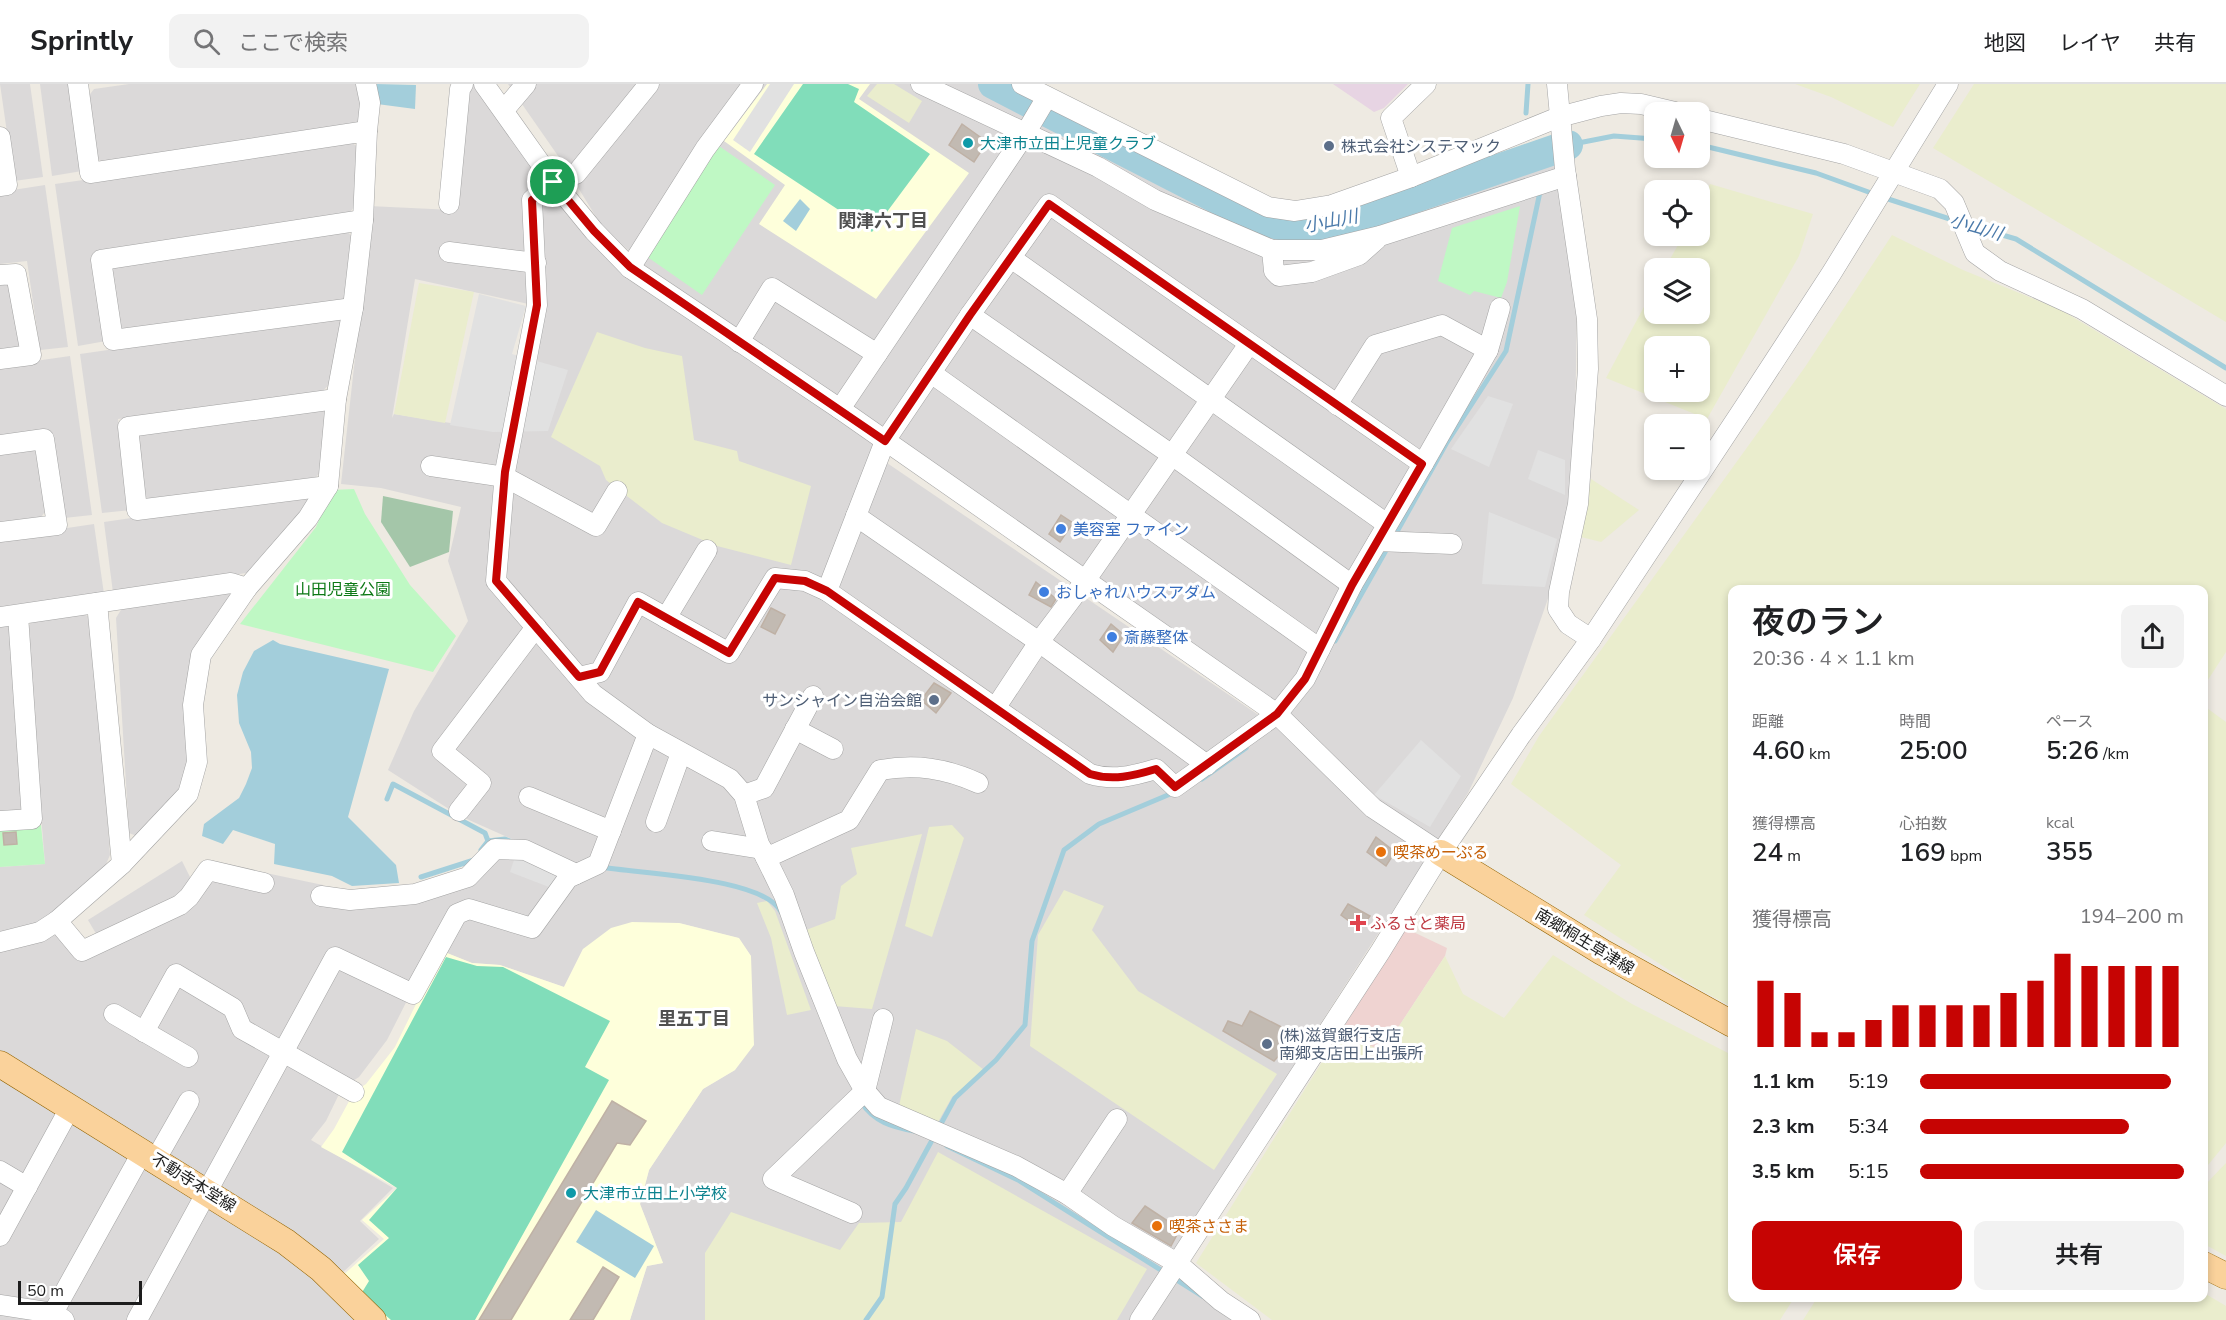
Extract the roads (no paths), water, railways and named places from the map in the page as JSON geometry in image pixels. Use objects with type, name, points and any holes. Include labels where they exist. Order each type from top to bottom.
[{"type":"main road","name":"南郷桐生草津線","points":[[1441,853],[1602,952],[1728,1022]]},
{"type":"main road","name":"不動寺本堂線","points":[[1,1065],[208,1191],[286,1242],[321,1269],[373,1320]]},
{"type":"main road","points":[[2208,1267],[2226,1276]]},
{"type":"street","points":[[78,84],[90,173],[367,131]]},
{"type":"street","points":[[0,942],[40,932],[57,921],[122,864],[171,815],[188,794],[197,762],[193,705],[201,655],[247,588],[308,518],[328,486],[336,399],[353,308],[363,220],[370,103],[366,84]]},
{"type":"street","points":[[449,204],[460,89],[463,84]]},
{"type":"street","points":[[484,84],[553,182],[594,231],[630,267],[840,409],[1277,714],[1373,808],[1441,853]]},
{"type":"street","points":[[504,111],[526,84]]},
{"type":"street","points":[[649,84],[576,174],[553,182],[532,200],[537,305],[505,477],[496,581],[592,694],[648,734],[730,779],[744,795],[764,854],[784,895],[847,1059],[865,1091],[879,1107],[1016,1166],[1067,1194],[1113,1226],[1177,1263],[1221,1300],[1250,1320]]},
{"type":"street","points":[[630,267],[705,149],[753,84]]},
{"type":"street","points":[[921,84],[1098,167],[1155,200],[1272,250],[1322,250],[1380,236],[1566,173]]},
{"type":"street","points":[[1022,84],[1268,207],[1295,211],[1332,205],[1560,127],[1601,106],[1621,103],[1644,105]]},
{"type":"street","points":[[1411,177],[1391,118],[1426,84]]},
{"type":"street","points":[[1557,84],[1560,127],[1587,319],[1588,369],[1578,504],[1559,592],[1558,609],[1568,624],[1591,639]]},
{"type":"street","points":[[1140,1320],[1380,952],[1441,853],[1521,735],[1591,639],[1831,274],[1948,84]]},
{"type":"street","points":[[840,409],[1025,134],[1047,97]]},
{"type":"street","points":[[1710,120],[1844,154],[1940,189],[1954,203],[1975,253],[2000,272],[2082,309],[2226,396]]},
{"type":"street","points":[[0,137],[7,185],[0,186]]},
{"type":"street","points":[[827,591],[885,441],[970,315],[1049,204],[1422,464]]},
{"type":"street","points":[[353,308],[113,340],[101,260],[363,220]]},
{"type":"street","points":[[449,252],[536,263]]},
{"type":"street","points":[[1011,258],[1210,400],[1382,533],[1452,544]]},
{"type":"street","points":[[0,275],[16,274],[31,355],[0,359]]},
{"type":"street","points":[[739,342],[772,288],[877,354]]},
{"type":"street","points":[[579,677],[600,672],[638,602],[729,653],[775,578],[805,581],[827,591],[1090,774],[1107,779],[1132,776],[1156,769],[1175,787],[1277,714],[1305,679],[1352,585],[1488,350],[1500,308]]},
{"type":"street","points":[[970,315],[1172,455],[1352,585]]},
{"type":"street","points":[[1338,405],[1375,345],[1442,325],[1488,350]]},
{"type":"street","points":[[996,707],[1039,642],[1085,581],[1249,344]]},
{"type":"street","points":[[931,373],[1320,649]]},
{"type":"street","points":[[328,486],[138,510],[128,427],[336,399]]},
{"type":"street","points":[[0,445],[44,439],[57,525],[0,532]]},
{"type":"street","points":[[431,466],[505,477],[596,526],[616,491]]},
{"type":"street","points":[[856,516],[1039,642],[1207,765]]},
{"type":"street","points":[[666,618],[707,550]]},
{"type":"street","points":[[0,821],[32,819],[9,616],[231,584],[247,588]]},
{"type":"street","points":[[98,603],[122,864]]},
{"type":"street","points":[[459,811],[481,783],[442,751],[536,627]]},
{"type":"street","points":[[744,795],[764,788],[813,696]]},
{"type":"street","points":[[795,729],[833,749]]},
{"type":"street","points":[[138,1320],[233,1141],[335,957],[413,994],[457,914],[469,909],[532,928],[568,878],[598,864],[648,734]]},
{"type":"street","points":[[656,822],[681,753]]},
{"type":"street","points":[[712,841],[764,854],[849,820],[880,770],[906,766],[954,772],[978,783]]},
{"type":"street","points":[[529,797],[611,831]]},
{"type":"street","points":[[321,896],[350,900],[415,894],[468,877],[495,849],[525,850],[576,874]]},
{"type":"street","points":[[57,921],[82,951],[180,905],[189,897],[208,870],[264,883]]},
{"type":"street","points":[[144,1032],[176,974],[233,1008],[242,1029],[354,1092]]},
{"type":"street","points":[[114,1014],[188,1057]]},
{"type":"street","points":[[852,1214],[766,1185],[865,1091],[883,1019]]},
{"type":"street","points":[[0,1305],[58,1316],[150,1155],[189,1101]]},
{"type":"street","points":[[0,1236],[71,1106]]},
{"type":"street","points":[[1067,1194],[1117,1119]]},
{"type":"street","points":[[0,1171],[27,1187]]},
{"type":"water","points":[[376,84],[416,85],[415,109],[377,104]]},
{"type":"water","points":[[800,199],[810,209],[796,231],[783,221]]},
{"type":"water","points":[[273,640],[280,644],[389,669],[348,817],[396,865],[399,883],[352,886],[332,876],[274,864],[275,844],[233,830],[223,844],[202,836],[204,824],[239,798],[252,768],[251,752],[239,723],[237,695],[243,672],[254,651]]},
{"type":"water","points":[[596,1210],[654,1246],[635,1278],[576,1242]]},
{"type":"waterway","name":"小山川","points":[[993,84],[1223,202],[1250,219],[1295,228],[1339,224],[1568,145]]},
{"type":"waterway","points":[[1526,113],[1528,84]]},
{"type":"waterway","name":"小山川","points":[[1568,145],[1614,136],[1644,138]]},
{"type":"waterway","name":"小山川","points":[[1710,147],[1816,173],[1874,194]]},
{"type":"waterway","points":[[1394,537],[1446,444],[1506,351],[1540,192]]},
{"type":"waterway","name":"小山川","points":[[1882,197],[1956,221]]},
{"type":"waterway","name":"小山川","points":[[1968,225],[2016,239],[2226,368]]},
{"type":"waterway","points":[[1335,641],[1389,545]]},
{"type":"waterway","points":[[1202,779],[1246,748]]},
{"type":"waterway","points":[[387,799],[393,784],[485,833],[488,841]]},
{"type":"waterway","points":[[866,1320],[882,1297],[895,1204],[955,1098],[996,1060],[1025,1025],[1032,941],[1064,850],[1099,824],[1175,792]]},
{"type":"waterway","points":[[481,850],[488,841],[505,839],[512,842]]},
{"type":"waterway","points":[[421,877],[474,860]]},
{"type":"waterway","points":[[602,867],[726,884],[751,891],[770,900],[781,912]]},
{"type":"waterway","points":[[861,1102],[878,1119],[898,1128],[914,1131]]},
{"type":"waterway","points":[[947,1146],[1018,1180],[1202,1296]]},
{"type":"place","name":"大津市立田上児童クラブ","points":[[968,143]]},
{"type":"place","name":"株式会社システマック","points":[[1329,146]]},
{"type":"place","name":"美容室 ファイン","points":[[1061,529]]},
{"type":"place","name":"おしゃれハウスアダム","points":[[1044,592]]},
{"type":"place","name":"斎藤整体","points":[[1112,637]]},
{"type":"place","name":"サンシャイン自治会館","points":[[934,700]]},
{"type":"place","name":"喫茶めーぷる","points":[[1381,852]]},
{"type":"place","name":"ふるさと薬局","points":[[1358,923]]},
{"type":"place","name":"(株)滋賀銀行支店 南郷支店田上出張所","points":[[1267,1044]]},
{"type":"place","name":"大津市立田上小学校","points":[[571,1193]]},
{"type":"place","name":"喫茶ささま","points":[[1157,1226]]},
{"type":"district","name":"関津六丁目","points":[[883,221]]},
{"type":"district","name":"里五丁目","points":[[694,1019]]},
{"type":"park label","name":"山田児童公園","points":[[343,589]]}]
